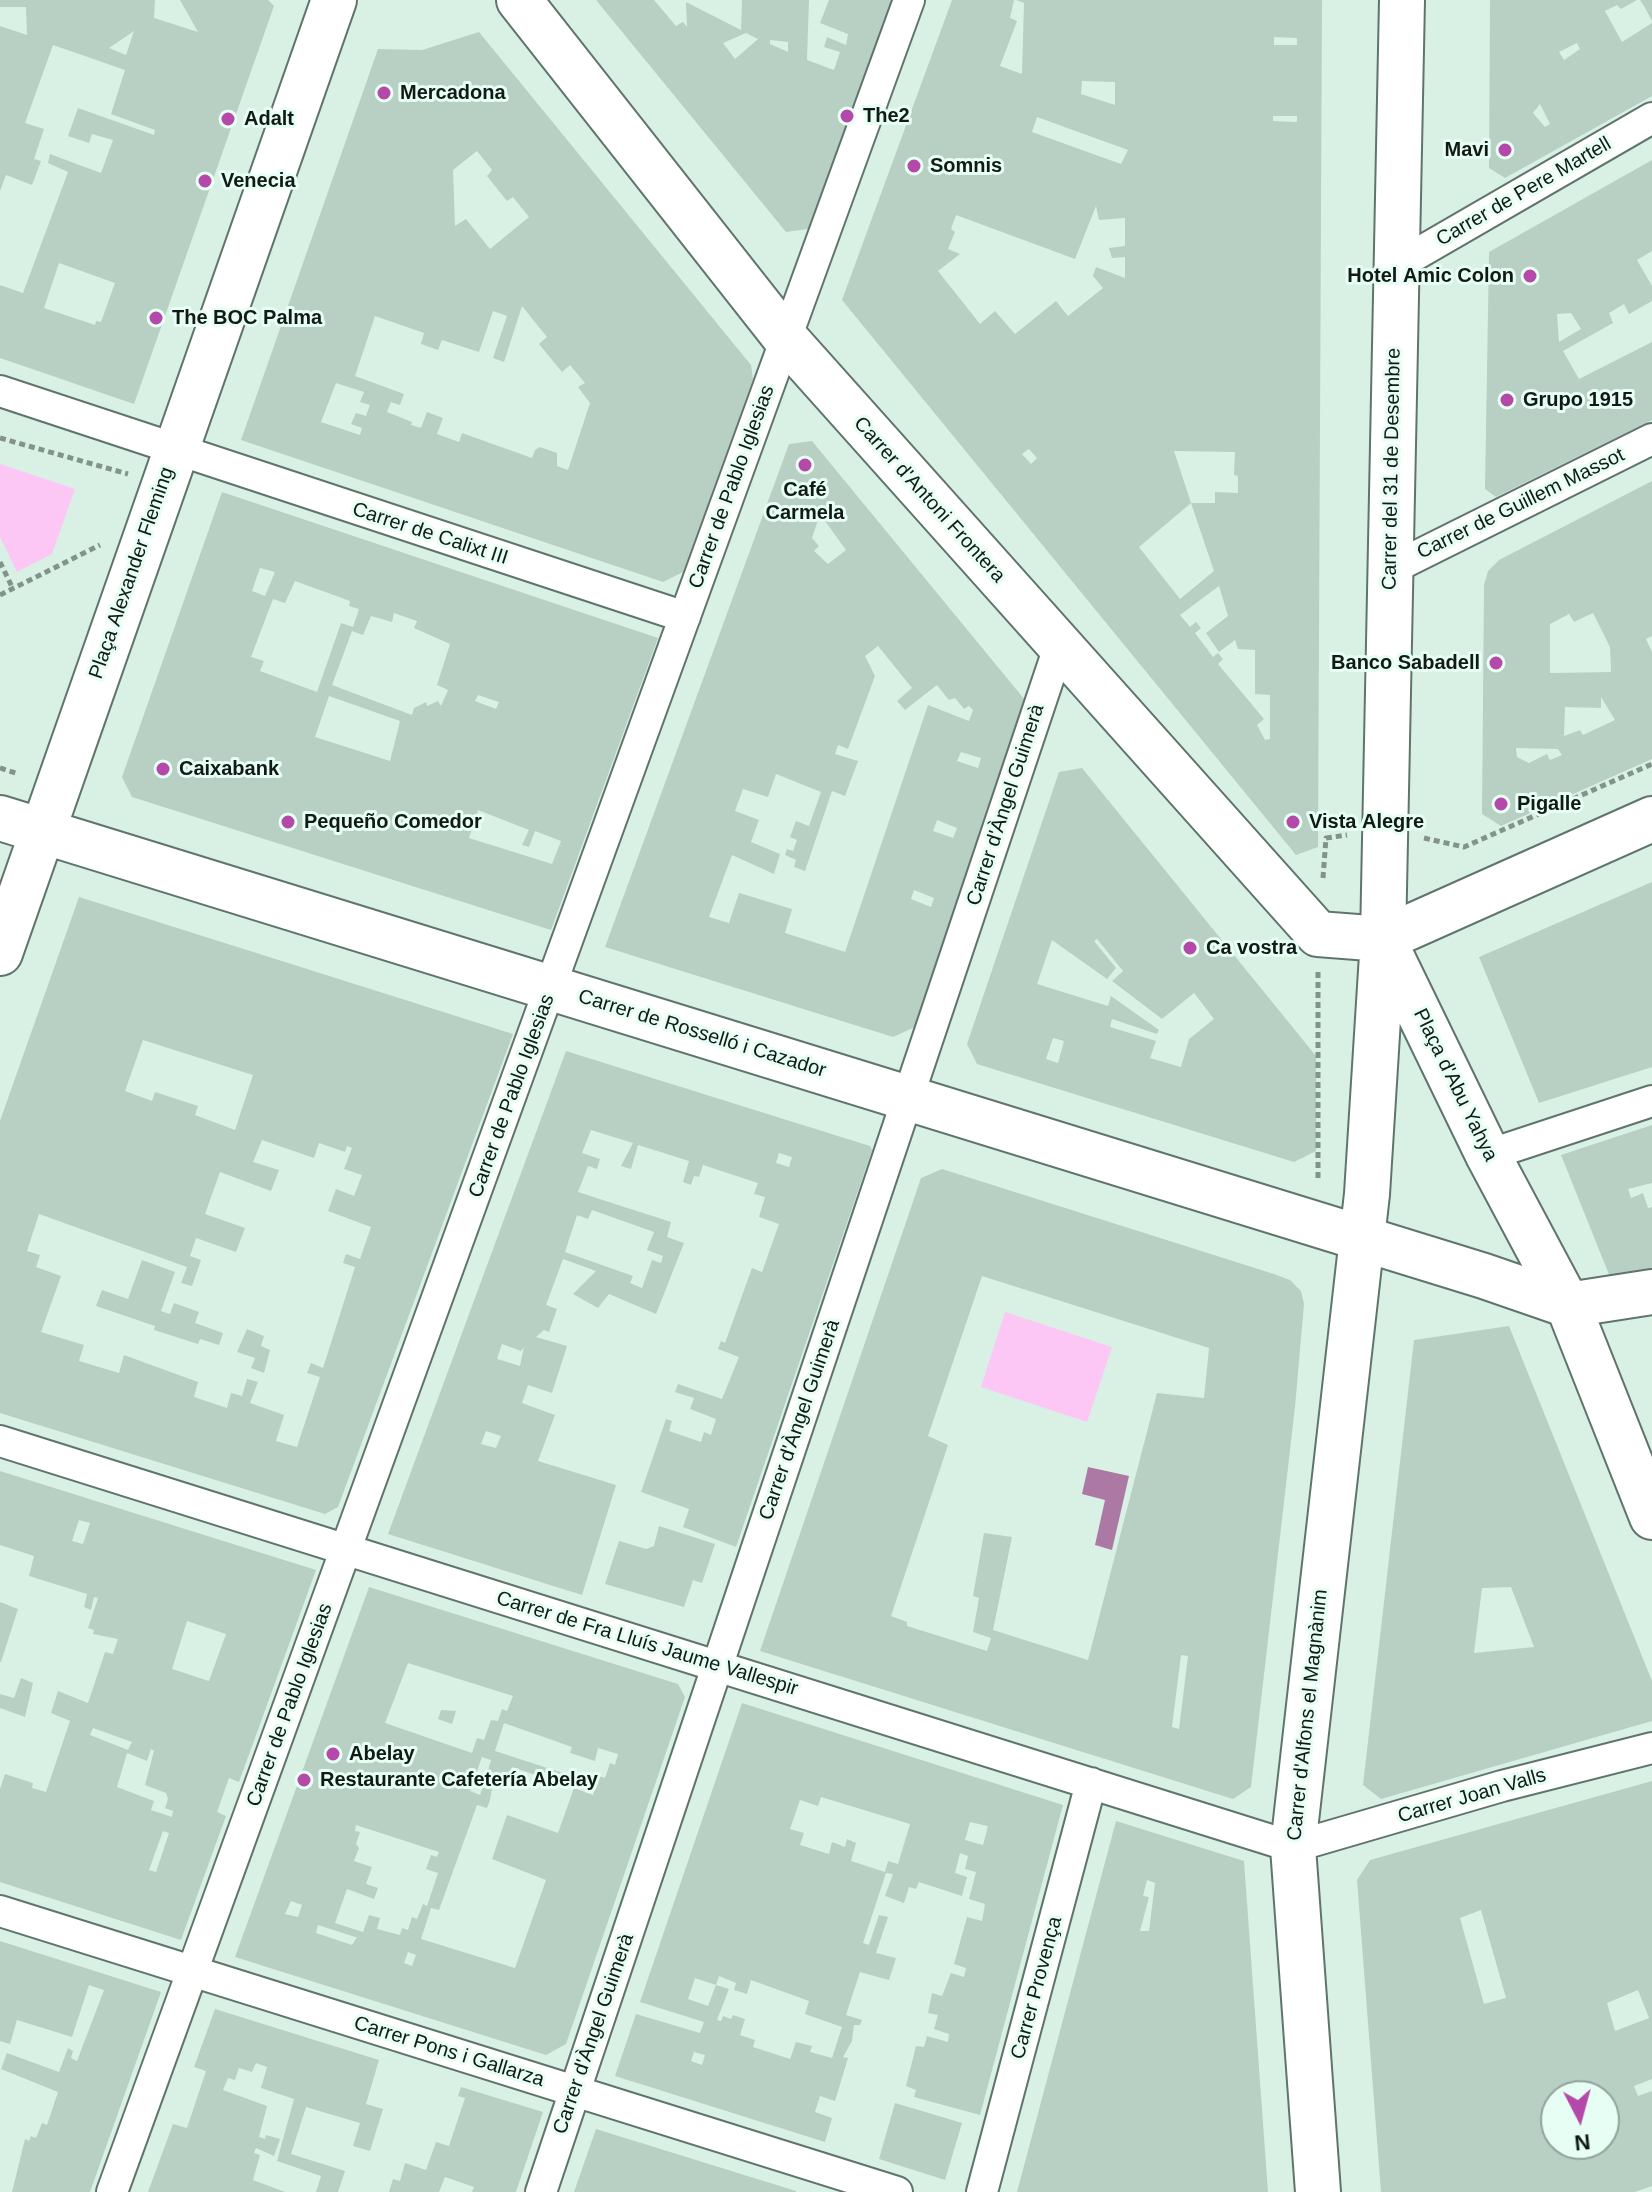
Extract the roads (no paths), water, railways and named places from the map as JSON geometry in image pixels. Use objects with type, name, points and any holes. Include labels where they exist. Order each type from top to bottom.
[{"type":"street","points":[[176,450],[334,0]]},
{"type":"street","name":"Carrer d'Antoni Frontera","points":[[519,0],[786,339],[1318,934],[1383,939]]},
{"type":"street","name":"Carrer de Pablo Iglesias","points":[[112,2192],[909,0]]},
{"type":"street","name":"Carrer del 31 de Desembre","points":[[1383,939],[1402,0]]},
{"type":"street","name":"Carrer de Pere Martell","points":[[1396,266],[1652,118]]},
{"type":"street","name":"Plaça Alexander Fleming","points":[[0,391],[176,450],[0,953]]},
{"type":"street","name":"Carrer de Guillem Massot","points":[[1391,569],[1652,439]]},
{"type":"street","name":"Carrer de Calixt III","points":[[176,450],[685,617]]},
{"type":"street","name":"Carrer d'Àngel Guimerà","points":[[541,2192],[1059,647]]},
{"type":"street","points":[[0,818],[49,811]]},
{"type":"street","name":"Carrer de Rosselló i Cazador","points":[[49,811],[551,987],[1361,1239]]},
{"type":"street","points":[[1383,939],[1652,819]]},
{"type":"street","name":"Plaça d'Abu Yahya","points":[[1383,939],[1488,1155],[1568,1305],[1652,1517]]},
{"type":"street","name":"Plaça d'Abu Yahya","points":[[1361,1239],[1383,939]]},
{"type":"street","points":[[1488,1155],[1652,1101]]},
{"type":"street","points":[[1361,1239],[1568,1305],[1652,1292]]},
{"type":"street","name":"Carrer d'Alfons el Magnànim","points":[[1318,2192],[1293,1847],[1361,1239]]},
{"type":"street","name":"Carrer de Fra Lluís Jaume Vallespir","points":[[0,1441],[1293,1847]]},
{"type":"street","name":"Carrer Joan Valls","points":[[1293,1847],[1502,1786],[1652,1748]]},
{"type":"street","name":"Carrer Provença","points":[[982,2192],[1091,1783]]},
{"type":"street","name":"Carrer Pons i Gallarza","points":[[0,1911],[897,2192]]},
{"type":"place","name":"Mercadona","points":[[384,93]]},
{"type":"place","name":"The2","points":[[847,116]]},
{"type":"place","name":"Adalt","points":[[228,119]]},
{"type":"place","name":"Mavi","points":[[1505,150]]},
{"type":"place","name":"Somnis","points":[[914,166]]},
{"type":"place","name":"Venecia","points":[[205,181]]},
{"type":"place","name":"Hotel Amic Colon","points":[[1530,276]]},
{"type":"place","name":"The BOC Palma","points":[[156,318]]},
{"type":"place","name":"Grupo 1915","points":[[1507,400]]},
{"type":"place","name":"Café Carmela","points":[[805,465]]},
{"type":"place","name":"Banco Sabadell","points":[[1496,663]]},
{"type":"place","name":"Caixabank","points":[[163,769]]},
{"type":"place","name":"Pigalle","points":[[1501,804]]},
{"type":"place","name":"Pequeño Comedor","points":[[288,822]]},
{"type":"place","name":"Vista Alegre","points":[[1293,822]]},
{"type":"place","name":"Ca vostra","points":[[1190,948]]},
{"type":"place","name":"Abelay","points":[[333,1754]]},
{"type":"place","name":"Restaurante Cafetería Abelay","points":[[304,1780]]}]
